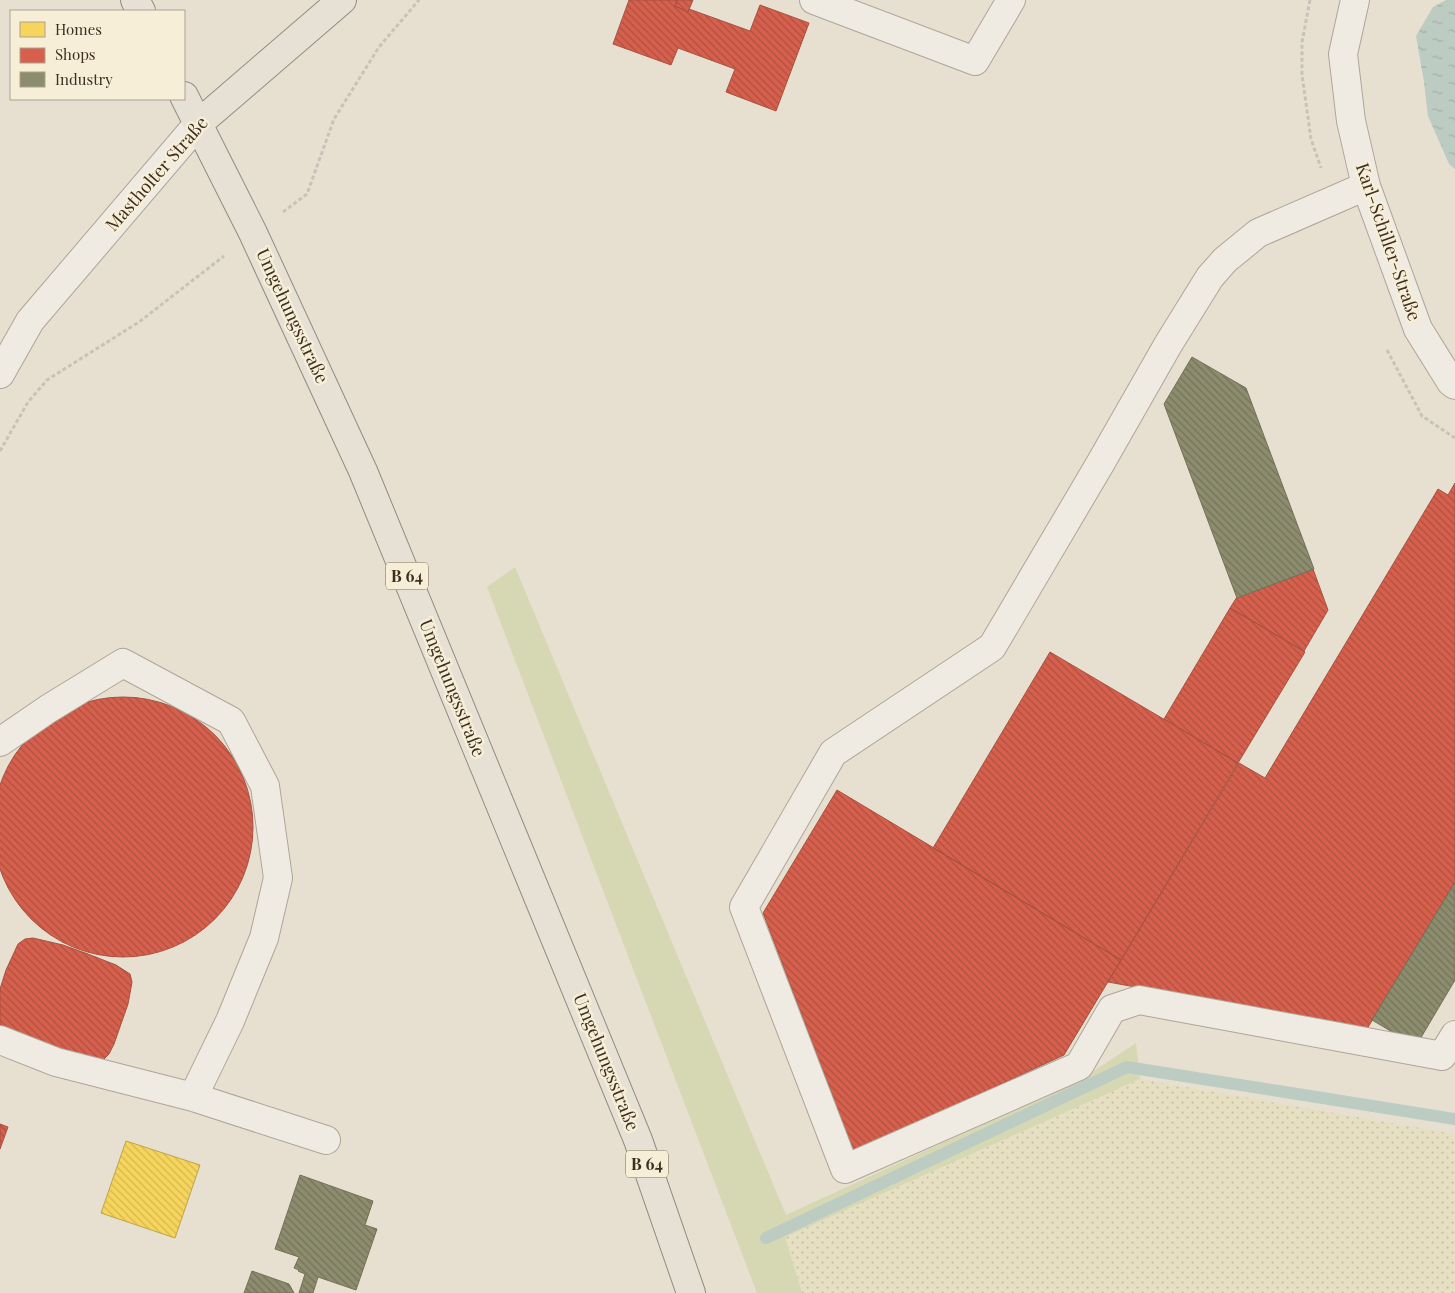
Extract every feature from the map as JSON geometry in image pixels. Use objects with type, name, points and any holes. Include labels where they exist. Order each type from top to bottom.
[{"type":"main road","name":"Mastholter Straße","points":[[198,124],[342,0]]},
{"type":"main road","name":"Umgehungsstraße","points":[[185,98],[253,233],[363,471],[638,1140],[690,1293]]},
{"type":"street","points":[[814,0],[975,61],[1012,0]]},
{"type":"street","name":"Karl-Schiller-Straße","points":[[1355,0],[1343,54],[1351,122],[1366,186],[1418,329],[1451,382],[1455,385]]},
{"type":"street","name":"Mastholter Straße","points":[[0,374],[30,321],[198,124]]},
{"type":"street","points":[[1366,186],[1258,232],[1225,260],[1210,277],[1169,343],[992,647],[833,753],[744,907],[845,1169],[1079,1066],[1112,1008],[1139,1000],[1442,1056],[1455,1035]]},
{"type":"street","points":[[0,742],[123,662],[231,721],[266,786],[278,878],[264,938],[230,1021],[193,1098]]},
{"type":"street","points":[[0,1040],[56,1062],[193,1098],[326,1140]]},
{"type":"path","points":[[0,451],[28,402],[47,380],[139,322],[253,233],[307,194],[334,119],[379,47],[419,0]]},
{"type":"shaded area","points":[[1140,1079],[1455,1134],[1455,1293],[802,1293],[785,1237]]},
{"type":"green space","points":[[515,567],[786,1215],[1083,1078],[1136,1043],[1140,1079],[785,1237],[802,1293],[757,1293],[487,587]]},
{"type":"water","points":[[1446,0],[1455,0],[1455,169],[1449,164],[1428,116],[1416,36],[1433,7]]},
{"type":"building: Homes","points":[[126,1141],[200,1165],[175,1238],[101,1213]]},
{"type":"building: Shops","points":[[629,0],[677,0],[675,6],[688,12],[689,9],[750,31],[760,5],[809,23],[776,111],[726,92],[735,69],[678,48],[671,65],[613,44]]},
{"type":"building: Shops","points":[[677,0],[693,0],[688,12],[675,6]]},
{"type":"building: Shops","points":[[1455,483],[1455,882],[1367,1029],[1108,982],[1239,763],[1265,778],[1438,489],[1448,495]]},
{"type":"building: Shops","points":[[1313,569],[1328,610],[1304,651],[1230,608],[1237,597]]},
{"type":"building: Shops","points":[[1230,608],[1305,652],[1238,763],[1164,719]]},
{"type":"building: Shops","points":[[1050,652],[1238,763],[1121,960],[933,848]]},
{"type":"building: Shops","points":[[123,697],[148,700],[173,707],[195,719],[215,735],[231,755],[243,777],[252,814],[252,840],[247,865],[231,899],[215,919],[195,935],[173,947],[148,954],[123,957],[98,954],[73,947],[51,935],[31,919],[15,899],[-1,865],[-1,789],[15,755],[31,735],[51,719],[73,707],[98,700]]},
{"type":"building: Shops","points":[[837,790],[1121,960],[1064,1055],[854,1152],[763,913]]},
{"type":"building: Shops","points":[[33,938],[63,945],[88,954],[116,965],[130,974],[132,982],[128,1004],[114,1044],[109,1054],[101,1062],[98,1063],[0,1030],[0,989],[6,970],[18,944],[25,939]]},
{"type":"building: Shops","points":[[0,1124],[8,1127],[0,1149]]},
{"type":"building: Industry","points":[[1192,357],[1246,388],[1314,569],[1237,598],[1164,404]]},
{"type":"building: Industry","points":[[1455,882],[1455,980],[1416,1046],[1372,1020]]},
{"type":"building: Industry","points":[[300,1175],[373,1201],[365,1225],[377,1229],[356,1290],[318,1277],[313,1293],[299,1293],[305,1274],[294,1268],[299,1257],[275,1249]]},
{"type":"building: Industry","points":[[252,1271],[289,1284],[294,1293],[244,1293]]},
{"type":"waterway","points":[[766,1238],[1127,1067],[1455,1119]]}]
